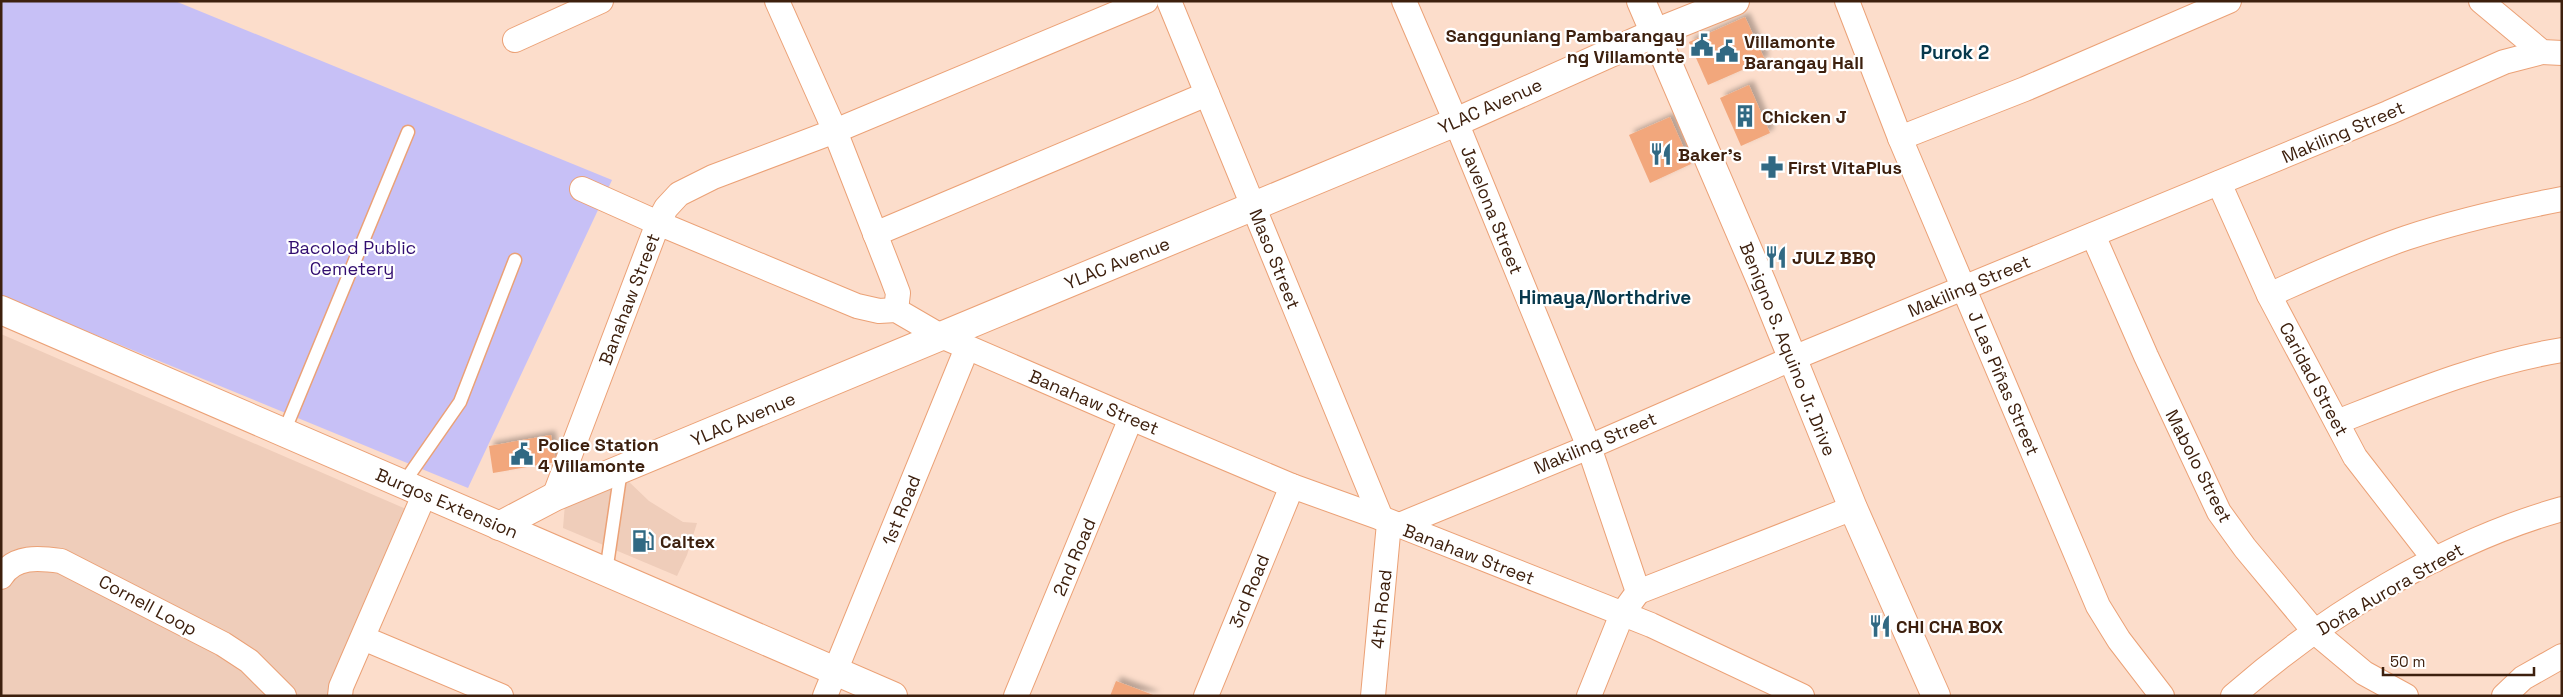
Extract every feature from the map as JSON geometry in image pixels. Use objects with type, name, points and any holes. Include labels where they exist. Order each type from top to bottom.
[{"type":"main road","name":"Benigno S. Aquino Jr. Drive","points":[[1641,1],[1762,283],[1853,508],[1936,696]]},
{"type":"main road","name":"YLAC Avenue","points":[[500,526],[554,497],[939,335],[1456,122],[1655,34],[1735,1]]},
{"type":"main road","name":"Burgos Extension","points":[[1,310],[893,696]]},
{"type":"street","points":[[515,40],[601,1]]},
{"type":"street","points":[[776,1],[835,131],[898,293],[896,310]]},
{"type":"street","points":[[582,189],[658,223],[666,208],[679,194],[744,165],[835,131],[1146,1]]},
{"type":"street","name":"Maso Street","points":[[1169,1],[1389,522]]},
{"type":"street","name":"Javelona Street","points":[[1404,1],[1590,447],[1638,592]]},
{"type":"street","name":"J Las Piñas Street","points":[[1847,1],[1900,138],[2098,606],[2119,640],[2162,696]]},
{"type":"street","points":[[1900,138],[2025,89],[2229,1]]},
{"type":"street","points":[[2480,1],[2552,52]]},
{"type":"street","name":"Makiling Street","points":[[1389,522],[1590,447],[1792,359],[2388,113],[2504,62],[2552,52]]},
{"type":"street","points":[[875,234],[1207,94]]},
{"type":"street","name":"Caridad Street","points":[[2219,183],[2269,295],[2355,457],[2435,560]]},
{"type":"street","points":[[2269,295],[2337,264],[2406,238],[2517,208],[2562,199]]},
{"type":"street","name":"Banahaw Street","points":[[554,497],[658,223],[857,306],[878,311],[896,310],[939,335],[967,348],[1292,486],[1389,522],[1622,614],[1789,693]]},
{"type":"street","name":"Mabolo Street","points":[[2094,235],[2146,356],[2219,512],[2245,548],[2315,632],[2364,673],[2406,696]]},
{"type":"street","name":"1st Road","points":[[825,696],[967,348]]},
{"type":"street","points":[[2337,422],[2476,369],[2526,356],[2562,350]]},
{"type":"street","name":"2nd Road","points":[[1016,696],[1131,418]]},
{"type":"street","name":"3rd Road","points":[[1206,696],[1292,486]]},
{"type":"street","points":[[340,696],[341,687],[363,638],[414,489]]},
{"type":"street","points":[[1589,696],[1622,614],[1638,592],[1853,508]]},
{"type":"street","name":"Doña Aurora Street","points":[[2234,696],[2256,676],[2315,632],[2435,560],[2516,524],[2562,509]]},
{"type":"street","name":"4th Road","points":[[1372,696],[1389,522]]},
{"type":"street","name":"Cornell Loop","points":[[1,577],[20,560],[39,557],[61,561],[223,644],[249,661],[284,696]]},
{"type":"street","points":[[363,638],[501,696]]},
{"type":"street","points":[[2504,696],[2523,678],[2562,656]]},
{"type":"lane","points":[[284,432],[408,132]]},
{"type":"lane","points":[[414,489],[460,402],[515,260]]},
{"type":"lane","points":[[606,572],[621,470]]},
{"type":"shaded area","points":[[1,334],[413,512],[333,696],[1,696]]},
{"type":"shaded area","name":"Caltex","points":[[627,480],[649,501],[683,522],[697,523],[687,555],[677,576],[563,528],[565,504]]},
{"type":"green space","name":"Bacolod Public Cemetery","points":[[1,1],[175,1],[612,180],[468,488],[1,296]]},
{"type":"building","name":"Villamonte Barangay Hall","points":[[1745,17],[1765,60],[1708,85],[1689,42]]},
{"type":"building","name":"Chicken J","points":[[1749,85],[1770,133],[1741,146],[1720,98]]},
{"type":"building","points":[[1670,117],[1691,164],[1650,183],[1629,135]]},
{"type":"building","name":"Police Station 4 Villamonte","points":[[551,435],[556,462],[493,473],[489,446]]},
{"type":"building","points":[[1116,681],[1156,696],[1110,696]]},
{"type":"place","name":"Sangguniang Pambarangay ng Villamonte","points":[[1702,45]]},
{"type":"place","name":"Villamonte Barangay Hall","points":[[1727,51]]},
{"type":"place","name":"Chicken J","points":[[1745,116]]},
{"type":"place","name":"Baker's","points":[[1661,154]]},
{"type":"place","name":"First VitaPlus","points":[[1772,167]]},
{"type":"place","name":"JULZ BBQ","points":[[1776,257]]},
{"type":"place","name":"Police Station 4 Villamonte","points":[[522,454]]},
{"type":"place","name":"Caltex","points":[[643,541]]},
{"type":"place","name":"CHI CHA BOX","points":[[1880,626]]},
{"type":"district","name":"Purok 2","points":[[1955,52]]},
{"type":"district","name":"Himaya/Northdrive","points":[[1605,297]]}]
